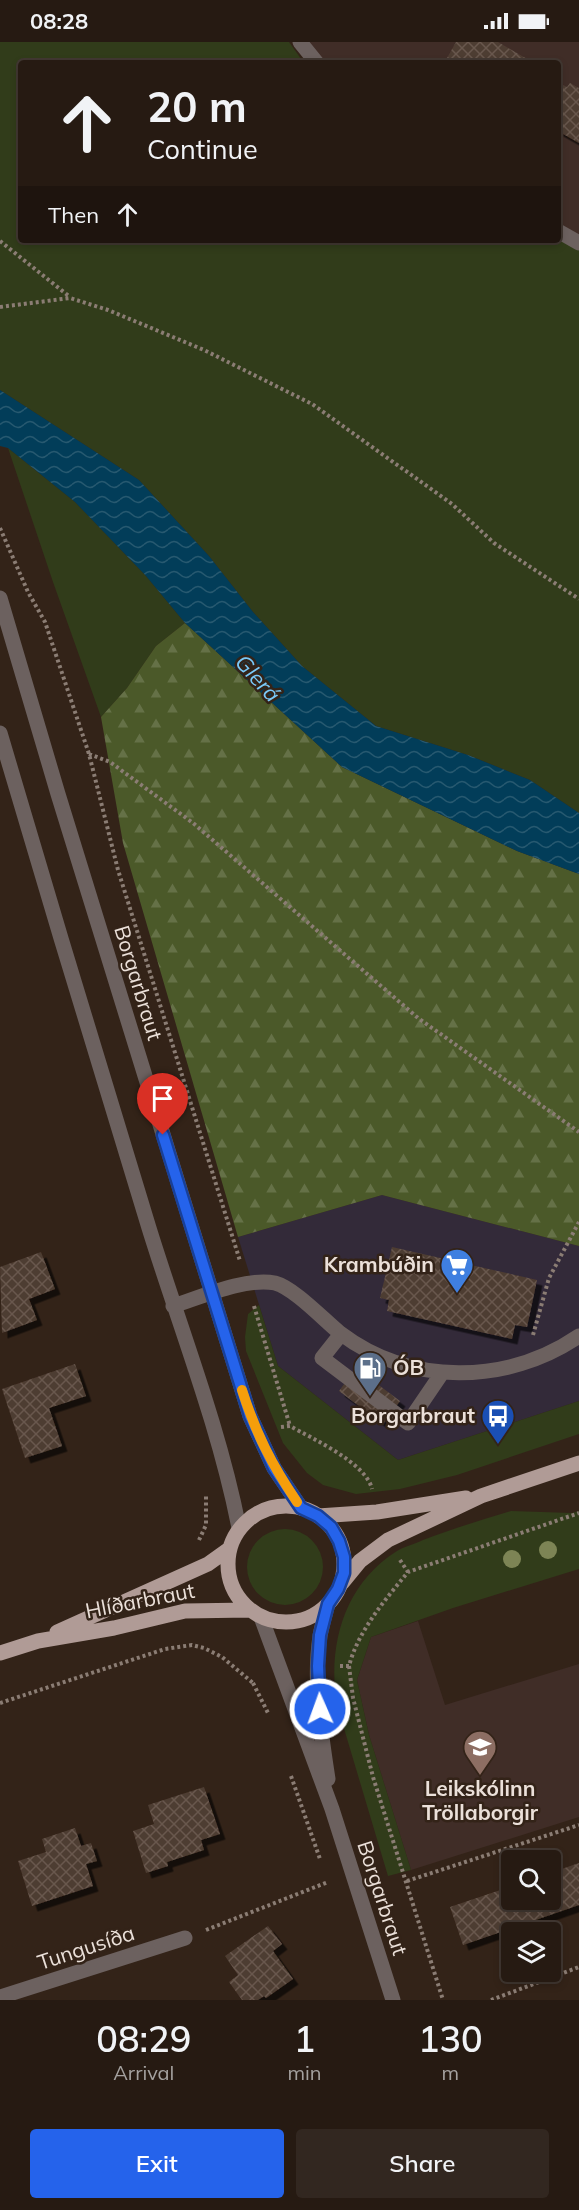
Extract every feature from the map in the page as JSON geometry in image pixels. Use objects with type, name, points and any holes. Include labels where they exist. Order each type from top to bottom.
[{"type":"main road","points":[[338,1589],[344,1573],[344,1557],[331,1527],[318,1516],[301,1508],[284,1506],[267,1509],[252,1516],[239,1528],[229,1549],[227,1566],[230,1582],[238,1597],[255,1614],[278,1622],[297,1622],[314,1615],[328,1604],[360,1561],[388,1540],[481,1496],[579,1463]]},
{"type":"main road","points":[[318,1516],[377,1512],[481,1496]]},
{"type":"main road","name":"Hlíðarbraut","points":[[0,1653],[38,1641],[208,1564],[229,1549]]},
{"type":"main road","name":"Hlíðarbraut","points":[[38,1641],[114,1628],[185,1611],[255,1614]]},
{"type":"street","points":[[300,42],[315,60]]},
{"type":"street","points":[[561,233],[579,243]]},
{"type":"street","name":"Borgarbraut","points":[[0,598],[65,817],[250,1416],[274,1468],[301,1508]]},
{"type":"street","points":[[0,733],[173,1306],[221,1447],[239,1528]]},
{"type":"street","points":[[173,1306],[247,1283],[276,1283],[295,1295],[364,1349],[389,1360],[442,1373],[473,1373],[505,1369],[526,1363],[579,1336]]},
{"type":"street","points":[[342,1334],[322,1358],[408,1424],[442,1373]]},
{"type":"street","name":"Borgarbraut","points":[[328,1604],[320,1635],[318,1666],[321,1730],[332,1809]]},
{"type":"street","name":"Borgarbraut","points":[[255,1614],[332,1809],[393,2000]]},
{"type":"street","name":"Tungusíða","points":[[0,1997],[185,1938]]},
{"type":"path","points":[[0,241],[70,298],[108,310],[204,350],[312,404],[452,504],[494,543],[579,599]]},
{"type":"path","points":[[0,308],[70,298]]},
{"type":"path","points":[[0,528],[28,592],[45,622],[89,754],[118,870],[290,1426]]},
{"type":"path","points":[[89,754],[110,762],[193,823],[418,1018],[579,1132]]},
{"type":"path","points":[[526,1363],[549,1278],[579,1222]]},
{"type":"path","points":[[274,1428],[290,1426],[353,1463],[370,1481],[375,1499]]},
{"type":"path","points":[[194,1545],[200,1540],[206,1525],[206,1486]]},
{"type":"path","points":[[443,2000],[373,1777],[353,1698],[349,1666],[354,1647],[408,1572],[579,1513]]},
{"type":"path","points":[[0,1703],[165,1649],[192,1645],[222,1657],[253,1683],[273,1723]]},
{"type":"path","points":[[333,1667],[349,1666]]},
{"type":"path","points":[[253,1683],[262,1679]]},
{"type":"path","points":[[288,1766],[321,1861]]},
{"type":"path","points":[[407,1881],[579,1825]]},
{"type":"path","points":[[185,1938],[328,1882],[325,1872]]},
{"type":"path","points":[[491,2000],[579,1967]]},
{"type":"shaded area","points":[[296,42],[579,42],[579,247],[561,237],[561,60],[308,60]]},
{"type":"shaded area","points":[[382,1195],[579,1246],[579,1401],[398,1460],[278,1366],[238,1237]]},
{"type":"shaded area","name":"Leikskólinn Tröllaborgir","points":[[418,1621],[445,1705],[579,1664],[579,1817],[411,1870],[369,1735],[357,1680],[371,1637]]},
{"type":"green space","points":[[0,42],[289,42],[302,60],[18,60],[18,243],[561,243],[561,237],[579,247],[579,813],[530,780],[468,755],[376,726],[302,666],[253,612],[209,556],[139,480],[0,390]]},
{"type":"green space","points":[[8,448],[75,502],[146,576],[185,623],[156,646],[127,688],[101,717],[53,582]]},
{"type":"green space","points":[[185,623],[342,767],[517,851],[579,874],[579,1246],[382,1195],[238,1237],[123,843],[101,717],[127,688],[156,646]]},
{"type":"green space","points":[[259,1305],[278,1366],[398,1460],[579,1401],[579,1434],[457,1475],[400,1489],[356,1494],[323,1485],[307,1473],[283,1443],[246,1351],[248,1314]]},
{"type":"green space","points":[[511,1511],[572,1513],[579,1511],[579,1569],[453,1608],[371,1637],[357,1680],[369,1735],[411,1870],[388,1876],[337,1705],[335,1661],[343,1618],[364,1581],[397,1551],[445,1532]]},
{"type":"green space","points":[[285,1529],[299,1532],[312,1540],[320,1553],[323,1567],[320,1581],[312,1594],[299,1602],[285,1605],[271,1602],[258,1594],[250,1581],[247,1567],[250,1553],[258,1540],[271,1532]]},
{"type":"water","name":"Glerá","points":[[0,390],[139,480],[209,556],[253,612],[302,666],[376,726],[468,755],[530,780],[579,813],[579,874],[517,851],[342,767],[185,623],[146,576],[75,502],[8,448],[0,446]]},
{"type":"building","points":[[456,42],[498,42],[529,60],[450,60],[447,58]]},
{"type":"building","points":[[570,83],[579,88],[579,143],[561,133],[561,84],[567,87]]},
{"type":"building","points":[[392,1247],[537,1280],[527,1327],[515,1325],[512,1339],[387,1311],[389,1300],[380,1298]]},
{"type":"building","points":[[41,1252],[55,1289],[29,1299],[37,1320],[2,1333],[0,1267]]},
{"type":"building","points":[[75,1364],[86,1396],[49,1408],[62,1446],[25,1458],[2,1389]]},
{"type":"building","points":[[356,1368],[400,1401],[383,1424],[339,1391]]},
{"type":"building","points":[[204,1787],[220,1834],[201,1840],[204,1850],[167,1862],[168,1866],[146,1873],[133,1831],[154,1824],[148,1805]]},
{"type":"building","points":[[75,1828],[81,1846],[91,1843],[97,1861],[86,1864],[93,1886],[32,1906],[18,1861],[46,1852],[42,1839]]},
{"type":"building","points":[[579,1863],[579,1905],[530,1922],[501,1922],[501,1932],[463,1945],[450,1907],[501,1890],[501,1910],[561,1910],[561,1869]]},
{"type":"building","points":[[268,1926],[282,1944],[273,1951],[293,1979],[266,1998],[264,1996],[258,2000],[242,2000],[229,1982],[238,1975],[225,1956]]},
{"type":"slow traffic","points":[[242,1390],[250,1416],[274,1468],[297,1502]]},
{"type":"place","name":"Krambúðin","points":[[457,1294]]},
{"type":"place","name":"ÓB","points":[[370,1397]]},
{"type":"place","name":"Borgarbraut","points":[[498,1445]]},
{"type":"place","name":"Leikskólinn Tröllaborgir","points":[[480,1776]]},
{"type":"route","points":[[163,1135],[250,1416],[274,1468],[301,1508],[318,1516],[331,1527],[344,1557],[344,1573],[338,1589],[328,1604],[320,1635],[318,1666],[320,1709]]}]
